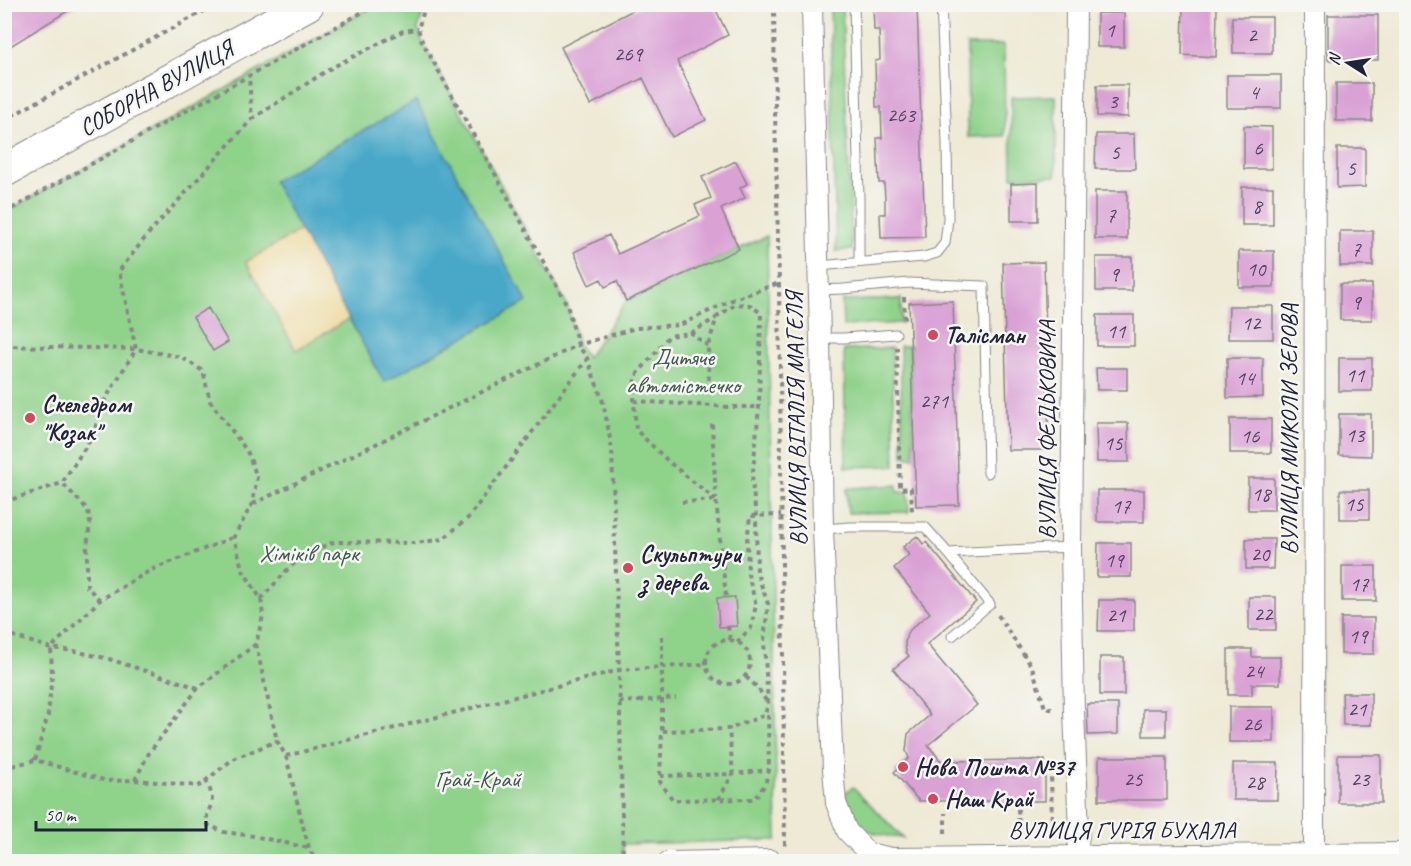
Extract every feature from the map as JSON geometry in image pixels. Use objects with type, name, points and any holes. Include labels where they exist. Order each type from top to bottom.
[{"type":"main road","name":"СОБОРНА ВУЛИЦЯ","points":[[4,171],[308,4]]},
{"type":"street","name":"ВУЛИЦЯ ВІТАЛІЯ МАГЕЛЯ","points":[[812,4],[823,529],[836,803],[847,831]]},
{"type":"street","name":"ВУЛИЦЯ ФЕДЬКОВИЧА","points":[[1076,4],[1071,547],[1079,832],[1077,859]]},
{"type":"street","name":"ВУЛИЦЯ МИКОЛИ ЗЕРОВА","points":[[1313,858],[1315,4]]},
{"type":"street","name":"ВУЛИЦЯ ГУРІЯ БУХАЛА","points":[[847,831],[868,853],[892,858],[1313,858],[1407,853]]},
{"type":"street","points":[[668,861],[778,853]]},
{"type":"lane","points":[[854,4],[860,262]]},
{"type":"lane","points":[[818,266],[924,257],[937,253],[945,243],[948,185],[941,4]]},
{"type":"lane","points":[[819,290],[904,284],[984,286],[988,473]]},
{"type":"lane","points":[[820,338],[896,333]]},
{"type":"lane","points":[[823,529],[925,527],[990,604],[952,636]]},
{"type":"lane","points":[[948,554],[1071,547]]},
{"type":"path","points":[[4,120],[217,4]]},
{"type":"path","points":[[4,213],[377,4]]},
{"type":"path","points":[[426,4],[418,29],[422,41],[567,305],[578,345],[587,358],[603,402],[612,449],[623,861]]},
{"type":"path","points":[[774,4],[782,515],[778,853]]},
{"type":"path","points":[[4,502],[62,483],[94,434],[100,408],[136,349],[119,271],[149,233],[252,119],[330,68],[402,31],[418,29]]},
{"type":"path","points":[[249,76],[252,119]]},
{"type":"path","points":[[252,504],[578,345],[636,328],[680,325],[732,300],[779,283]]},
{"type":"path","points":[[904,284],[905,325],[896,333],[900,489],[910,488],[913,528]]},
{"type":"path","points":[[662,636],[660,782],[673,800],[754,799],[765,785],[770,770],[764,640],[768,604],[756,573],[756,516],[753,482],[759,407],[761,313],[750,305],[736,304],[691,333],[669,336],[635,377],[636,430],[670,463],[716,500]]},
{"type":"path","points":[[709,388],[708,346],[717,317]]},
{"type":"path","points":[[691,333],[708,346]]},
{"type":"path","points":[[4,346],[136,349],[181,357],[203,371],[210,401],[247,451],[256,477],[252,504],[234,537],[151,570],[100,600],[51,648],[52,675],[48,715],[35,760]]},
{"type":"path","points":[[261,599],[288,569],[307,553],[334,542],[416,543],[443,539],[468,518],[587,358]]},
{"type":"path","points":[[634,401],[759,407]]},
{"type":"path","points":[[712,424],[716,500],[726,597]]},
{"type":"path","points":[[62,483],[88,510],[90,523],[87,547],[87,586],[100,600]]},
{"type":"path","points":[[682,502],[716,500]]},
{"type":"path","points":[[737,642],[752,628],[756,605],[748,574],[747,541],[750,516],[782,515]]},
{"type":"path","points":[[234,537],[242,569],[261,599],[263,616],[256,644],[277,741],[286,756],[309,848],[316,861]]},
{"type":"path","points":[[990,604],[1032,667],[1045,708],[1074,712]]},
{"type":"path","points":[[728,626],[730,640]]},
{"type":"path","points":[[4,632],[51,648],[109,659],[198,688]]},
{"type":"path","points":[[730,640],[737,642],[748,652],[750,666],[746,677],[737,682],[724,684],[712,677],[708,671],[707,656],[716,644],[730,640]]},
{"type":"path","points":[[135,780],[149,753],[198,688],[256,644]]},
{"type":"path","points":[[286,756],[619,670],[706,664]]},
{"type":"path","points":[[662,731],[729,729],[765,714],[768,704],[758,688],[746,677]]},
{"type":"path","points":[[619,702],[676,699]]},
{"type":"path","points":[[718,800],[733,774],[729,729]]},
{"type":"path","points":[[4,768],[35,760],[107,782],[135,780],[199,786],[233,759],[277,741]]},
{"type":"path","points":[[1045,766],[1051,766],[1052,832]]},
{"type":"path","points":[[660,776],[733,774],[770,770]]},
{"type":"path","points":[[206,780],[211,793],[211,804],[206,814],[208,825],[224,832],[309,848]]},
{"type":"path","points":[[1018,809],[1019,830]]},
{"type":"path","points":[[945,813],[945,833]]},
{"type":"green space","name":"Хіміків парк","points":[[377,4],[426,4],[418,29],[422,41],[567,305],[578,345],[587,358],[626,301],[767,236],[777,840],[623,844],[623,862],[5,861],[4,213]]},
{"type":"green space","points":[[830,5],[842,5],[852,250],[836,251]]},
{"type":"green space","points":[[967,45],[1004,45],[1005,136],[968,137]]},
{"type":"green space","points":[[1056,96],[1056,176],[1012,177],[1011,97]]},
{"type":"green space","points":[[901,299],[901,323],[843,326],[842,301]]},
{"type":"green space","points":[[900,346],[910,346],[914,457],[903,457]]},
{"type":"green space","points":[[892,348],[895,466],[846,467],[844,350]]},
{"type":"green space","points":[[897,485],[897,492],[908,492],[909,512],[848,513],[846,490],[849,488]]},
{"type":"green space","points":[[853,787],[903,838],[872,832],[856,822],[846,805],[844,793]]},
{"type":"sand","points":[[300,230],[349,319],[296,350],[246,262]]},
{"type":"water","points":[[416,101],[527,302],[384,382],[273,181]]},
{"type":"building","points":[[4,4],[79,4],[4,50]]},
{"type":"building","points":[[645,4],[713,4],[728,35],[677,61],[706,120],[672,137],[643,78],[590,105],[561,47]]},
{"type":"building","points":[[873,5],[917,5],[925,237],[881,238],[880,214],[885,214],[885,199],[884,183],[879,183],[877,138],[882,138],[881,107],[876,107],[875,61],[880,60],[879,30],[874,30]]},
{"type":"building","points":[[1183,6],[1217,7],[1216,57],[1182,55]]},
{"type":"building","points":[[1097,13],[1124,13],[1124,47],[1097,47]]},
{"type":"building","points":[[1328,15],[1378,15],[1378,60],[1328,60]]},
{"type":"building","points":[[1232,17],[1272,17],[1272,53],[1233,53]]},
{"type":"building","points":[[1227,75],[1281,75],[1281,108],[1227,108]]},
{"type":"building","points":[[1336,83],[1372,83],[1372,121],[1336,121]]},
{"type":"building","points":[[1097,85],[1128,85],[1128,117],[1097,116]]},
{"type":"building","points":[[1244,126],[1272,127],[1272,169],[1244,169]]},
{"type":"building","points":[[1096,134],[1134,134],[1135,169],[1095,169]]},
{"type":"building","points":[[1337,148],[1365,148],[1365,187],[1337,188]]},
{"type":"building","points":[[736,161],[747,184],[740,188],[745,198],[721,209],[739,249],[626,301],[617,281],[605,287],[601,279],[589,285],[574,252],[609,235],[618,254],[700,216],[695,205],[711,198],[702,177]]},
{"type":"building","points":[[1038,183],[1038,221],[1011,221],[1011,184]]},
{"type":"building","points":[[1242,187],[1273,187],[1273,225],[1242,225]]},
{"type":"building","points":[[1095,191],[1127,191],[1127,239],[1095,239]]},
{"type":"building","points":[[1340,231],[1373,231],[1373,266],[1340,266]]},
{"type":"building","points":[[1239,251],[1274,251],[1274,287],[1239,287]]},
{"type":"building","points":[[1096,257],[1132,257],[1132,291],[1096,291]]},
{"type":"building","points":[[1044,262],[1049,450],[1008,450],[1003,263]]},
{"type":"building","points":[[1340,284],[1372,284],[1372,320],[1340,320]]},
{"type":"building","points":[[953,301],[959,505],[916,506],[909,303]]},
{"type":"building","points":[[1229,306],[1273,306],[1273,339],[1228,339]]},
{"type":"building","points":[[208,308],[228,342],[213,351],[193,317]]},
{"type":"building","points":[[1097,315],[1134,315],[1134,346],[1097,346]]},
{"type":"building","points":[[1227,358],[1263,358],[1263,397],[1227,398]]},
{"type":"building","points":[[1339,358],[1372,358],[1372,391],[1339,391]]},
{"type":"building","points":[[1096,368],[1127,368],[1127,390],[1097,390]]},
{"type":"building","points":[[1339,414],[1371,414],[1371,456],[1339,455]]},
{"type":"building","points":[[1230,419],[1271,419],[1271,453],[1230,453]]},
{"type":"building","points":[[1096,423],[1128,423],[1129,462],[1097,462]]},
{"type":"building","points":[[1248,478],[1274,478],[1274,510],[1248,510]]},
{"type":"building","points":[[1097,490],[1144,490],[1144,522],[1097,522]]},
{"type":"building","points":[[1340,490],[1369,490],[1369,519],[1340,519]]},
{"type":"building","points":[[917,536],[923,544],[926,542],[976,602],[927,644],[977,705],[928,745],[941,761],[1045,760],[1045,801],[919,801],[894,772],[909,758],[906,751],[908,734],[930,715],[893,669],[909,656],[905,643],[907,633],[930,613],[894,568],[909,555],[903,547]]},
{"type":"building","points":[[1246,539],[1274,539],[1273,569],[1246,569]]},
{"type":"building","points":[[1098,543],[1131,543],[1131,577],[1097,577]]},
{"type":"building","points":[[1342,566],[1376,566],[1376,601],[1342,601]]},
{"type":"building","points":[[735,597],[737,626],[719,627],[717,598]]},
{"type":"building","points":[[1249,597],[1276,597],[1276,630],[1249,630]]},
{"type":"building","points":[[1099,600],[1134,600],[1134,631],[1098,631]]},
{"type":"building","points":[[1341,618],[1374,618],[1374,654],[1341,654]]},
{"type":"building","points":[[1228,649],[1252,649],[1252,657],[1280,657],[1280,684],[1252,684],[1252,695],[1228,695]]},
{"type":"building","points":[[1100,657],[1124,657],[1124,695],[1100,695]]},
{"type":"building","points":[[1342,693],[1371,693],[1371,725],[1343,725]]},
{"type":"building","points":[[1087,704],[1118,704],[1118,734],[1088,735]]},
{"type":"building","points":[[1229,707],[1274,707],[1274,742],[1229,742]]},
{"type":"building","points":[[1143,709],[1166,709],[1166,736],[1143,736]]},
{"type":"building","points":[[1338,755],[1381,755],[1381,803],[1338,803]]},
{"type":"building","points":[[1099,757],[1167,757],[1167,800],[1099,800]]},
{"type":"building","points":[[1233,763],[1278,763],[1277,800],[1233,800]]},
{"type":"place","name":"Талісман","points":[[933,335]]},
{"type":"place","name":"Скеледром \"Козак\"","points":[[30,418]]},
{"type":"place","name":"Скульптури з дерева","points":[[628,568]]},
{"type":"place","name":"Нова Пошта №37","points":[[903,767]]},
{"type":"place","name":"Наш Край","points":[[933,799]]},
{"type":"park label","name":"Дитяче автомістечко","points":[[683,371]]},
{"type":"park label","name":"Грай-Край","points":[[478,779]]}]
